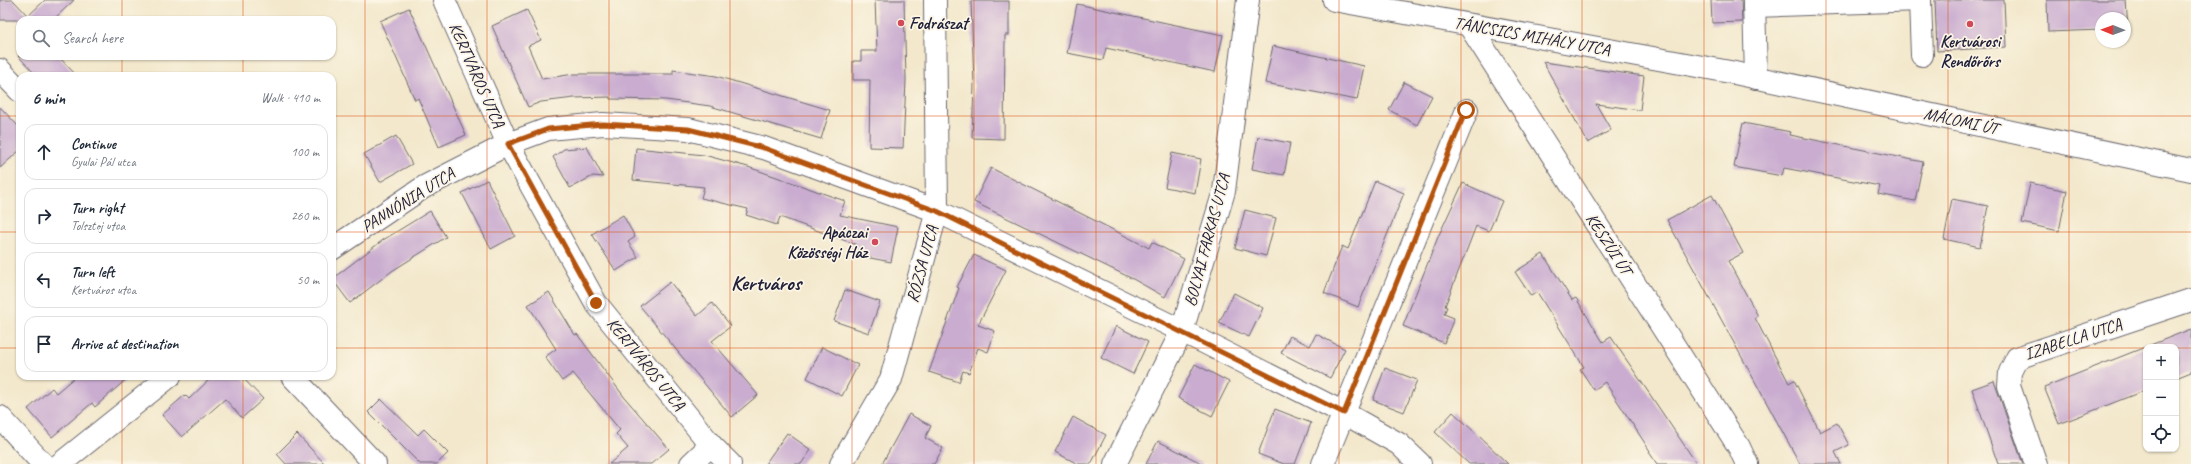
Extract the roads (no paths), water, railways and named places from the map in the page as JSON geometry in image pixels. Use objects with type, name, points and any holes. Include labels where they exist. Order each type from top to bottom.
[{"type":"street","name":"KERTVÁROS UTCA","points":[[444,0],[508,144],[596,303],[712,445],[730,464]]},
{"type":"street","name":"RÓZSA UTCA","points":[[841,464],[891,379],[937,211],[935,0]]},
{"type":"street","name":"BOLYAI FARKAS UTCA","points":[[1115,464],[1182,332],[1224,191],[1248,0]]},
{"type":"street","name":"TÁNCSICS MIHÁLY UTCA","points":[[1334,0],[1730,72]]},
{"type":"street","points":[[1756,78],[1754,3],[1920,0],[1922,55]]},
{"type":"street","name":"KESZÜI ÚT","points":[[1469,25],[1739,447],[1747,464]]},
{"type":"street","points":[[0,70],[16,87]]},
{"type":"street","name":"MÁLOMI ÚT","points":[[1730,72],[2191,170]]},
{"type":"street","points":[[1323,464],[1466,110]]},
{"type":"street","name":"PANNÓNIA UTCA","points":[[336,246],[424,187],[508,144],[548,129],[603,124],[688,129],[764,148],[937,211],[1344,413],[1399,444],[1420,464]]},
{"type":"street","name":"IZABELLA UTCA","points":[[2036,464],[2009,386],[2010,372],[2017,358],[2191,300]]},
{"type":"street","points":[[60,464],[165,380]]},
{"type":"street","points":[[296,380],[375,464]]},
{"type":"street","points":[[0,417],[43,464]]},
{"type":"street","points":[[691,464],[712,445]]},
{"type":"place","name":"Fodrászat","points":[[901,23]]},
{"type":"place","name":"Kertvárosi Rendőrőrs","points":[[1970,24]]},
{"type":"place","name":"Apáczai Közösségi Ház","points":[[875,242]]},
{"type":"district","name":"Kertváros","points":[[766,283]]}]
